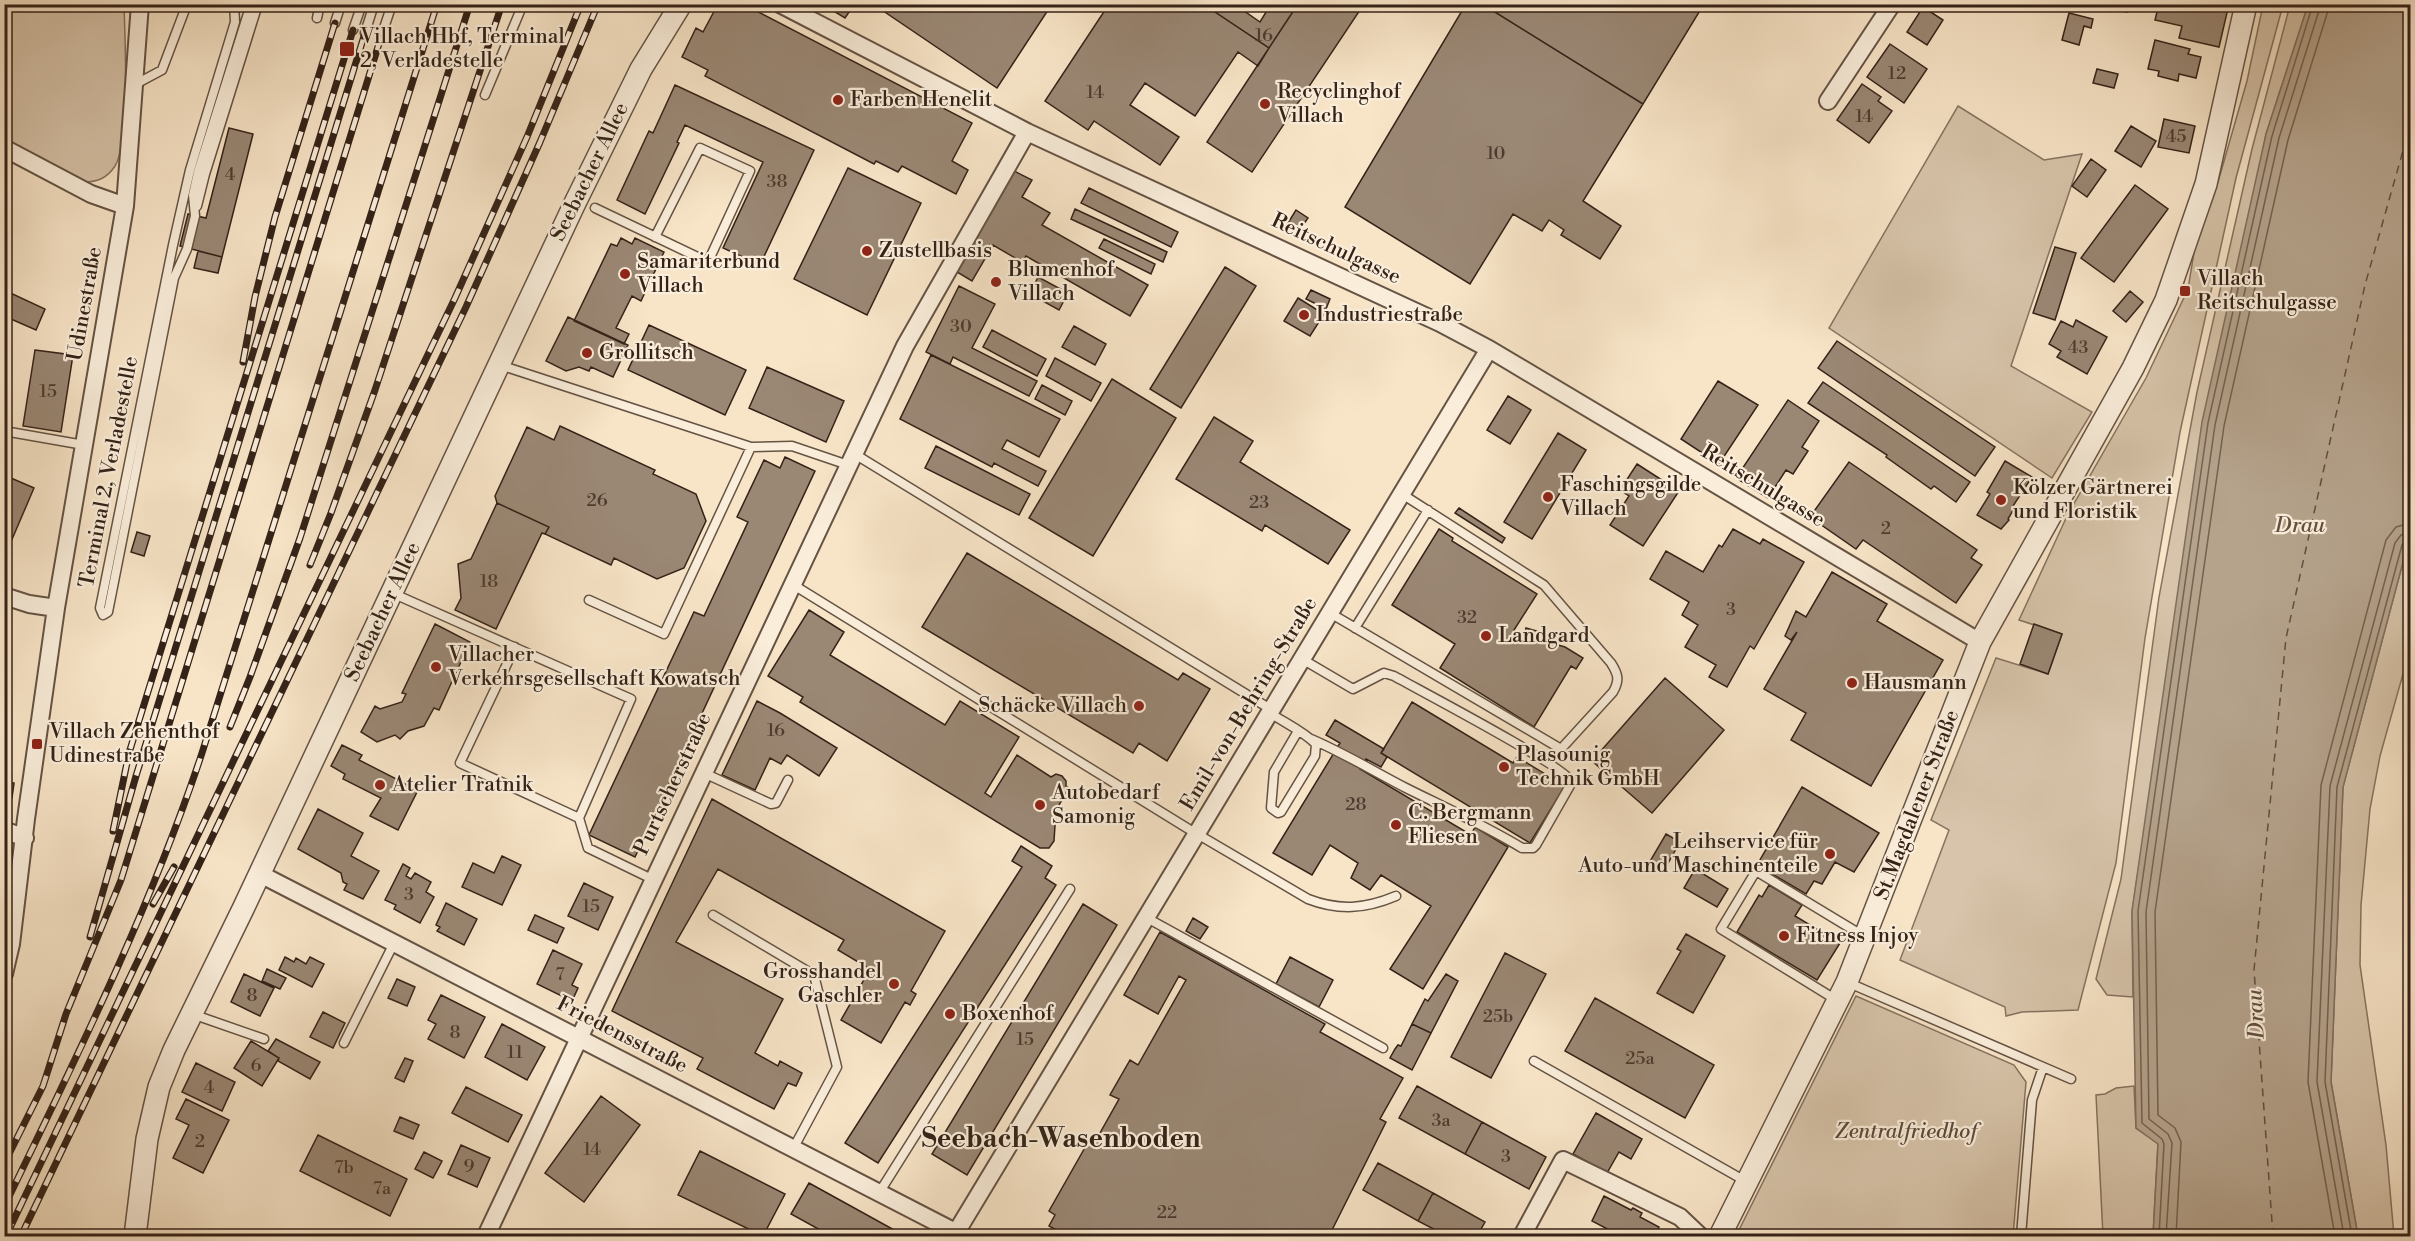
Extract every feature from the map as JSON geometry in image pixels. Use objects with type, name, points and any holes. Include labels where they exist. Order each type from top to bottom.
[{"type":"street","name":"Udinestraße","points":[[4,974],[11,944],[56,608],[125,206],[140,4]]},
{"type":"street","name":"Seebacher Allee","points":[[135,1236],[147,1139],[159,1087],[565,224],[641,69],[681,4]]},
{"type":"street","name":"Reitschulgasse","points":[[780,4],[1027,132],[1413,309],[1489,349],[1980,642]]},
{"type":"street","points":[[1828,101],[1892,4]]},
{"type":"street","name":"St.Magdalener Straße","points":[[1720,1236],[1847,982],[1980,642],[2133,368],[2166,300],[2206,184],[2246,4]]},
{"type":"street","name":"Purtscherstraße","points":[[486,1236],[850,459],[910,336],[1027,132]]},
{"type":"street","points":[[4,147],[92,194],[125,206]]},
{"type":"street","name":"Emil-von-Behring-Straße","points":[[958,1235],[1489,349]]},
{"type":"street","points":[[4,596],[29,604],[56,608]]},
{"type":"street","points":[[4,830],[25,838]]},
{"type":"street","name":"Friedensstraße","points":[[260,874],[958,1235]]},
{"type":"street","points":[[1522,1236],[1563,1160],[1680,1217],[1700,1236]]},
{"type":"lane","points":[[134,86],[162,70],[187,4]]},
{"type":"lane","name":"Terminal 2, Verladestelle","points":[[234,4],[235,22],[190,170],[173,245],[100,608],[103,615],[108,612],[174,278],[187,249],[205,174],[258,4]]},
{"type":"lane","name":"Terminal 2, Verladestelle","points":[[195,216],[193,195],[198,172],[250,4]]},
{"type":"lane","points":[[317,18],[320,4]]},
{"type":"lane","points":[[335,24],[341,4]]},
{"type":"lane","points":[[353,30],[362,4]]},
{"type":"lane","points":[[364,33],[374,4]]},
{"type":"lane","points":[[381,37],[392,4]]},
{"type":"lane","points":[[484,95],[523,4]]},
{"type":"lane","points":[[595,208],[655,237],[708,262],[750,171],[700,148],[655,237]]},
{"type":"lane","points":[[500,365],[751,447],[792,446],[850,459],[1271,712],[1311,739],[1336,749],[1407,788],[1479,822],[1522,848],[1533,848],[1536,845],[1572,782],[1567,774],[1394,676],[1384,673],[1353,689],[1302,659]]},
{"type":"lane","points":[[4,431],[84,445]]},
{"type":"lane","points":[[590,600],[664,634],[751,447]]},
{"type":"lane","points":[[1330,613],[1561,749],[1618,683],[1618,674],[1611,663],[1544,585],[1402,494]]},
{"type":"lane","points":[[1355,628],[1428,510]]},
{"type":"lane","points":[[792,584],[1197,834],[1308,899],[1325,906],[1366,907],[1396,896]]},
{"type":"lane","points":[[391,593],[631,699],[579,818],[588,848],[654,880]]},
{"type":"lane","points":[[515,647],[460,763],[579,818]]},
{"type":"lane","points":[[1298,731],[1274,772],[1271,808],[1273,812],[1281,812],[1315,756],[1316,744],[1311,739]]},
{"type":"lane","points":[[704,773],[771,804],[776,804],[780,799],[788,780]]},
{"type":"lane","points":[[1838,1001],[1721,929],[1756,871],[1865,937]]},
{"type":"lane","points":[[879,1193],[1070,889]]},
{"type":"lane","points":[[713,915],[814,975],[837,1067],[794,1149]]},
{"type":"lane","points":[[1146,918],[1383,1048]]},
{"type":"lane","points":[[344,1043],[394,943]]},
{"type":"lane","points":[[1847,982],[2071,1079]]},
{"type":"lane","points":[[192,1014],[264,1039]]},
{"type":"lane","points":[[1534,1061],[1748,1182]]},
{"type":"lane","points":[[2021,1236],[2032,1100],[2043,1067]]},
{"type":"green space","points":[[5,5],[124,5],[126,88],[123,135],[115,166],[102,179],[84,182],[5,139]]},
{"type":"green space","points":[[2263,5],[2283,5],[2236,178],[2180,432],[2145,638],[2116,863],[2078,1010],[2022,1012],[2006,1016],[2005,1007],[1900,960],[1949,830],[1931,820],[1996,658],[2048,674],[2062,634],[2019,620],[2068,514],[2146,378],[2188,289],[2197,234],[2218,182],[2247,81]]},
{"type":"green space","points":[[2290,5],[2308,5],[2266,134],[2161,722],[2132,911],[2133,997],[2107,995],[2096,979],[2121,879],[2159,597],[2197,392],[2252,149]]},
{"type":"green space","points":[[1958,106],[2044,160],[2082,154],[2011,366],[2092,412],[2052,478],[1829,328]]},
{"type":"green space","points":[[2410,536],[2410,649],[2380,756],[2370,809],[2361,905],[2360,965],[2386,1145],[2394,1236],[2358,1236],[2331,1082],[2343,787]]},
{"type":"green space","name":"Zentralfriedhof","points":[[1856,996],[2014,1065],[2026,1082],[2013,1236],[1736,1236]]},
{"type":"green space","points":[[2134,1086],[2136,1128],[2158,1143],[2153,1236],[2103,1236],[2096,1095],[2105,1094],[2116,1088]]},
{"type":"water","name":"Drau","points":[[2308,5],[2410,5],[2410,536],[2343,787],[2331,1082],[2358,1236],[2153,1236],[2158,1144],[2136,1128],[2132,911],[2202,422],[2266,134]]},
{"type":"building","name":"Farben Henelit","points":[[718,4],[743,4],[972,123],[952,161],[968,170],[956,194],[902,166],[898,172],[876,161],[874,164],[705,76],[708,70],[682,57],[696,28],[703,32]]},
{"type":"building","points":[[822,4],[851,4],[853,6],[845,18]]},
{"type":"building","points":[[873,4],[1052,4],[997,88]]},
{"type":"building","points":[[1109,4],[1203,4],[1269,48],[1258,66],[1238,52],[1195,116],[1145,83],[1130,105],[1179,137],[1160,165],[1094,121],[1088,130],[1045,101]]},
{"type":"building","points":[[1203,4],[1242,4],[1240,8],[1260,22],[1271,4],[1298,4],[1269,48]]},
{"type":"building","name":"Recyclinghof Villach","points":[[1298,4],[1364,4],[1252,172],[1207,142]]},
{"type":"building","points":[[1466,4],[1482,4],[1643,104],[1583,201],[1621,226],[1600,259],[1561,235],[1564,230],[1549,220],[1542,231],[1513,214],[1470,284],[1345,207]]},
{"type":"building","points":[[1482,4],[1704,4],[1643,104]]},
{"type":"building","points":[[2105,4],[2129,4],[2127,12],[2105,7]]},
{"type":"building","points":[[2159,4],[2229,4],[2219,47],[2179,38],[2182,26],[2155,20]]},
{"type":"building","points":[[1923,7],[1943,20],[1927,45],[1907,32]]},
{"type":"building","points":[[2069,13],[2093,19],[2091,28],[2084,26],[2079,45],[2062,40]]},
{"type":"building","points":[[2155,40],[2190,49],[2188,54],[2201,57],[2196,78],[2179,74],[2178,81],[2158,76],[2159,71],[2148,69]]},
{"type":"building","points":[[1890,44],[1927,69],[1904,103],[1867,77]]},
{"type":"building","points":[[2097,69],[2118,74],[2114,88],[2093,83]]},
{"type":"building","points":[[1862,84],[1881,97],[1878,101],[1892,111],[1869,143],[1837,120]]},
{"type":"building","points":[[675,85],[814,150],[760,265],[723,248],[763,162],[685,125],[677,142],[679,143],[645,214],[617,200],[649,131],[653,133]]},
{"type":"building","points":[[2164,119],[2195,126],[2189,153],[2158,147]]},
{"type":"building","points":[[2131,126],[2156,141],[2141,167],[2115,151]]},
{"type":"building","points":[[229,128],[253,134],[222,257],[180,246],[188,214],[206,218]]},
{"type":"building","points":[[2091,159],[2106,170],[2087,197],[2072,186]]},
{"type":"building","points":[[848,168],[921,203],[867,315],[794,279]]},
{"type":"building","points":[[1014,171],[1032,180],[1022,197],[1050,213],[1042,225],[1148,285],[1130,316],[1026,256],[1022,262],[993,245],[972,281],[957,272]]},
{"type":"building","points":[[2135,185],[2168,209],[2114,282],[2081,258]]},
{"type":"building","points":[[1089,188],[1178,232],[1171,247],[1081,203]]},
{"type":"building","points":[[1075,209],[1167,252],[1163,262],[1071,219]]},
{"type":"building","points":[[1296,210],[1308,218],[1297,234],[1286,226]]},
{"type":"building","name":"Samariterbund Villach","points":[[621,238],[632,244],[635,238],[664,252],[641,301],[632,296],[616,328],[629,334],[624,344],[574,321],[611,244],[617,246]]},
{"type":"building","points":[[1104,239],[1155,264],[1151,274],[1099,248]]},
{"type":"building","points":[[2055,247],[2076,253],[2055,320],[2033,313]]},
{"type":"building","points":[[198,251],[222,257],[218,273],[194,268]]},
{"type":"building","points":[[1225,267],[1256,286],[1181,408],[1150,389]]},
{"type":"building","points":[[1038,277],[1068,293],[1059,310],[1030,294]]},
{"type":"building","points":[[959,286],[995,304],[972,348],[1037,381],[1029,396],[953,357],[950,364],[926,352]]},
{"type":"building","points":[[4,290],[45,309],[36,330],[4,316]]},
{"type":"building","points":[[1311,290],[1330,299],[1326,309],[1306,299]]},
{"type":"building","points":[[2130,291],[2143,302],[2126,322],[2113,311]]},
{"type":"building","points":[[1298,298],[1324,314],[1310,336],[1284,321]]},
{"type":"building","name":"Grollitsch","points":[[568,317],[628,345],[613,377],[591,367],[589,371],[579,367],[566,371],[546,361]]},
{"type":"building","points":[[2076,320],[2107,337],[2087,374],[2057,357],[2061,351],[2049,344],[2061,321],[2073,327]]},
{"type":"building","points":[[649,325],[746,370],[725,415],[628,370]]},
{"type":"building","points":[[1074,326],[1106,344],[1095,365],[1062,347]]},
{"type":"building","points":[[992,330],[1046,359],[1037,376],[983,347]]},
{"type":"building","points":[[1837,341],[1995,447],[1975,476],[1818,368]]},
{"type":"building","points":[[35,350],[73,355],[61,432],[23,426]]},
{"type":"building","points":[[931,355],[1060,419],[1039,457],[1007,440],[1002,449],[1046,471],[1038,486],[994,463],[992,467],[900,419]]},
{"type":"building","points":[[1055,358],[1101,383],[1091,401],[1046,376]]},
{"type":"building","points":[[767,367],[844,401],[826,442],[749,408]]},
{"type":"building","points":[[1112,379],[1176,418],[1093,556],[1029,518]]},
{"type":"building","points":[[1718,381],[1758,405],[1719,464],[1681,439]]},
{"type":"building","points":[[1823,382],[1970,482],[1956,502],[1934,486],[1931,489],[1886,457],[1887,455],[1808,403]]},
{"type":"building","points":[[1042,385],[1072,401],[1065,415],[1035,399]]},
{"type":"building","points":[[1508,396],[1531,410],[1510,444],[1487,430]]},
{"type":"building","points":[[1788,400],[1819,421],[1802,447],[1808,451],[1793,474],[1786,470],[1768,498],[1736,478]]},
{"type":"building","points":[[1214,417],[1253,441],[1240,462],[1350,530],[1328,564],[1265,525],[1262,531],[1176,479]]},
{"type":"building","points":[[560,426],[655,470],[653,474],[696,494],[706,521],[684,568],[657,579],[614,558],[611,565],[545,534],[549,527],[497,503],[495,496],[527,427],[554,440]]},
{"type":"building","points":[[1558,433],[1586,450],[1532,539],[1504,522]]},
{"type":"building","points":[[936,446],[1030,494],[1019,515],[925,468]]},
{"type":"building","points":[[785,457],[815,471],[635,857],[589,835],[694,612],[704,616],[748,522],[737,517],[764,460],[780,468]]},
{"type":"building","name":"Kölzer Gärtnerei und Floristik","points":[[2005,461],[2032,477],[2013,506],[2015,507],[2009,520],[2001,529],[1977,515],[1990,494],[1987,492]]},
{"type":"building","points":[[1849,462],[1977,550],[1971,558],[1982,565],[1956,603],[1863,540],[1856,549],[1810,517]]},
{"type":"building","points":[[1637,464],[1679,491],[1643,546],[1610,525],[1629,496],[1620,490]]},
{"type":"building","points":[[4,475],[34,488],[4,558]]},
{"type":"building","points":[[497,503],[549,527],[545,534],[542,533],[496,629],[455,610],[461,598],[458,564],[471,559]]},
{"type":"building","points":[[1459,508],[1505,538],[1502,543],[1455,513]]},
{"type":"building","points":[[1439,529],[1453,538],[1452,541],[1537,594],[1514,630],[1524,636],[1526,628],[1540,632],[1539,636],[1552,639],[1551,643],[1565,647],[1583,658],[1576,669],[1571,666],[1534,727],[1440,668],[1455,644],[1392,605]]},
{"type":"building","points":[[1733,529],[1760,544],[1763,539],[1804,562],[1754,649],[1750,646],[1727,687],[1709,677],[1716,665],[1685,647],[1698,625],[1682,615],[1689,602],[1650,579],[1666,551],[1703,572],[1719,545],[1722,547]]},
{"type":"building","points":[[137,532],[150,536],[144,556],[131,552]]},
{"type":"building","points":[[967,553],[1178,680],[1183,673],[1210,689],[1167,761],[1139,743],[1133,753],[922,627]]},
{"type":"building","points":[[1832,572],[1887,604],[1877,621],[1943,660],[1871,786],[1791,740],[1806,713],[1764,689],[1797,632],[1791,640],[1785,636],[1796,611],[1806,617]]},
{"type":"building","points":[[809,610],[844,632],[830,655],[945,725],[960,701],[1019,737],[985,793],[991,797],[1017,755],[1051,777],[1056,774],[1062,776],[1069,788],[1056,810],[1054,841],[1049,848],[1040,848],[800,702],[803,697],[768,676]]},
{"type":"building","name":"Villacher Verkehrsgesellschaft Kowatsch","points":[[435,624],[470,642],[439,710],[434,708],[424,726],[408,731],[400,739],[395,735],[377,742],[361,732],[375,706],[380,709],[402,702],[406,694],[402,693]]},
{"type":"building","points":[[2034,624],[2062,634],[2048,674],[2020,664]]},
{"type":"building","points":[[1665,678],[1724,730],[1652,813],[1592,761]]},
{"type":"building","points":[[757,701],[837,748],[819,776],[787,755],[781,764],[770,758],[755,790],[722,775]]},
{"type":"building","points":[[1412,702],[1513,763],[1517,757],[1565,786],[1530,843],[1381,753]]},
{"type":"building","points":[[1335,720],[1384,749],[1381,753],[1387,757],[1381,767],[1366,759],[1360,769],[1471,835],[1475,827],[1508,847],[1423,989],[1390,969],[1431,906],[1381,875],[1370,890],[1351,878],[1358,863],[1330,845],[1312,875],[1273,853],[1340,743],[1326,735]]},
{"type":"building","name":"Atelier Tratnik","points":[[342,745],[362,755],[359,760],[418,790],[398,830],[370,816],[381,798],[343,779],[345,774],[331,766]]},
{"type":"building","points":[[9,782],[14,783],[12,798],[6,797]]},
{"type":"building","points":[[1802,787],[1879,833],[1854,872],[1835,862],[1822,884],[1814,881],[1806,894],[1757,865]]},
{"type":"building","points":[[712,799],[945,931],[911,991],[916,994],[910,1005],[905,1002],[881,1043],[841,1020],[870,969],[838,950],[844,940],[718,869],[676,942],[783,999],[755,1053],[778,1066],[780,1061],[802,1073],[796,1086],[788,1083],[774,1109],[697,1069],[703,1058],[612,1011]]},
{"type":"building","points":[[318,809],[363,833],[351,856],[379,871],[363,899],[344,890],[347,884],[343,882],[341,873],[298,849]]},
{"type":"building","points":[[1666,834],[1680,842],[1663,872],[1649,863]]},
{"type":"building","name":"Boxenhof","points":[[1021,846],[1052,866],[1045,878],[1056,885],[878,1163],[845,1143],[1022,867],[1012,861]]},
{"type":"building","points":[[502,856],[521,865],[502,905],[462,887],[473,863],[494,873]]},
{"type":"building","points":[[403,864],[410,868],[406,876],[411,879],[415,873],[431,882],[426,892],[434,897],[420,923],[394,909],[396,905],[385,900]]},
{"type":"building","points":[[1695,869],[1728,889],[1717,907],[1684,888]]},
{"type":"building","points":[[584,883],[613,897],[598,930],[568,916]]},
{"type":"building","points":[[1769,885],[1802,905],[1795,916],[1840,943],[1817,980],[1737,932],[1759,895],[1762,897]]},
{"type":"building","points":[[446,903],[477,919],[464,945],[437,931],[440,927],[436,925]]},
{"type":"building","name":"Boxenhof","points":[[1083,904],[1117,925],[967,1175],[932,1154]]},
{"type":"building","points":[[535,915],[564,928],[557,943],[528,930]]},
{"type":"building","points":[[1193,918],[1208,927],[1200,939],[1186,931]]},
{"type":"building","points":[[1160,932],[1325,1024],[1320,1032],[1403,1078],[1380,1119],[1386,1122],[1329,1236],[1067,1236],[1049,1226],[1055,1215],[1049,1211],[1091,1137],[1096,1140],[1119,1099],[1110,1095],[1130,1060],[1138,1065],[1186,980],[1179,976],[1158,1014],[1124,995]]},
{"type":"building","points":[[1686,934],[1725,956],[1693,1013],[1657,993],[1681,951],[1677,949]]},
{"type":"building","points":[[553,950],[582,964],[572,985],[578,988],[572,1001],[537,984]]},
{"type":"building","points":[[1505,953],[1546,974],[1491,1078],[1451,1057]]},
{"type":"building","points":[[285,957],[294,962],[296,958],[306,964],[310,957],[324,964],[312,987],[279,970]]},
{"type":"building","points":[[1290,957],[1333,980],[1319,1007],[1276,984]]},
{"type":"building","points":[[267,969],[286,978],[280,989],[262,981]]},
{"type":"building","points":[[244,974],[274,988],[260,1016],[231,1002]]},
{"type":"building","points":[[1446,974],[1458,981],[1431,1033],[1412,1024],[1425,999],[1428,1001]]},
{"type":"building","points":[[397,979],[415,987],[407,1006],[388,998]]},
{"type":"building","points":[[441,995],[485,1017],[464,1058],[428,1039],[436,1024],[428,1020]]},
{"type":"building","points":[[1595,998],[1714,1065],[1685,1118],[1565,1051]]},
{"type":"building","points":[[323,1012],[345,1023],[333,1048],[310,1037]]},
{"type":"building","points":[[502,1024],[545,1047],[527,1080],[485,1057]]},
{"type":"building","points":[[1412,1024],[1431,1033],[1412,1070],[1390,1058],[1398,1045],[1401,1046]]},
{"type":"building","points":[[276,1039],[320,1062],[310,1079],[278,1061],[279,1058],[268,1051]]},
{"type":"building","points":[[251,1041],[279,1058],[262,1086],[234,1068]]},
{"type":"building","points":[[405,1058],[413,1061],[404,1082],[395,1078]]},
{"type":"building","points":[[196,1063],[235,1082],[222,1111],[182,1092]]},
{"type":"building","points":[[1417,1086],[1482,1122],[1465,1154],[1399,1118]]},
{"type":"building","points":[[466,1087],[522,1115],[508,1142],[452,1113]]},
{"type":"building","points":[[601,1096],[640,1125],[584,1202],[545,1173]]},
{"type":"building","points":[[186,1099],[229,1120],[203,1173],[173,1158],[189,1125],[176,1119]]},
{"type":"building","points":[[1596,1113],[1642,1139],[1631,1159],[1619,1152],[1607,1173],[1573,1154]]},
{"type":"building","points":[[400,1117],[419,1125],[413,1139],[394,1131]]},
{"type":"building","points":[[1482,1122],[1546,1157],[1529,1189],[1465,1154]]},
{"type":"building","points":[[318,1135],[407,1179],[390,1216],[300,1171]]},
{"type":"building","points":[[461,1145],[490,1158],[477,1187],[448,1174]]},
{"type":"building","points":[[700,1151],[785,1194],[763,1236],[678,1195]]},
{"type":"building","points":[[424,1152],[442,1161],[433,1178],[415,1169]]},
{"type":"building","points":[[1378,1163],[1433,1193],[1418,1221],[1363,1190]]},
{"type":"building","points":[[809,1183],[905,1236],[831,1236],[791,1214]]},
{"type":"building","points":[[1433,1193],[1485,1222],[1477,1236],[1447,1236],[1418,1221]]},
{"type":"building","points":[[1604,1196],[1642,1213],[1640,1217],[1659,1227],[1654,1236],[1616,1236],[1617,1234],[1592,1221]]},
{"type":"ferry route","points":[[2273,1236],[2254,970],[2286,638],[2365,285],[2410,126]]},
{"type":"railway","points":[[4,1207],[110,983],[182,811],[437,4]]},
{"type":"railway","points":[[230,727],[300,538],[470,4]]},
{"type":"railway","points":[[310,565],[375,390],[502,4]]},
{"type":"railway","points":[[6,1236],[455,298],[527,137],[581,4]]},
{"type":"railway","points":[[21,1236],[466,307],[540,142],[598,4]]},
{"type":"railway","points":[[243,362],[255,297],[275,217],[335,23]]},
{"type":"railway","points":[[113,831],[129,753],[353,30]]},
{"type":"railway","points":[[90,937],[136,776],[365,33]]},
{"type":"railway","points":[[4,1164],[43,1086],[66,1014],[121,880],[381,37]]},
{"type":"railway","points":[[153,904],[174,867]]},
{"type":"place","name":"Villach Hbf, Terminal 2, Verladestelle","points":[[347,49]]},
{"type":"place","name":"Farben Henelit","points":[[838,100]]},
{"type":"place","name":"Recyclinghof Villach","points":[[1265,104]]},
{"type":"place","name":"Zustellbasis","points":[[867,251]]},
{"type":"place","name":"Samariterbund Villach","points":[[625,274]]},
{"type":"place","name":"Blumenhof Villach","points":[[996,282]]},
{"type":"place","name":"Villach Reitschulgasse","points":[[2185,291]]},
{"type":"place","name":"Industriestraße","points":[[1304,315]]},
{"type":"place","name":"Grollitsch","points":[[587,353]]},
{"type":"place","name":"Faschingsgilde Villach","points":[[1548,497]]},
{"type":"place","name":"Kölzer Gärtnerei und Floristik","points":[[2001,500]]},
{"type":"place","name":"Landgard","points":[[1486,636]]},
{"type":"place","name":"Villacher Verkehrsgesellschaft Kowatsch","points":[[436,667]]},
{"type":"place","name":"Hausmann","points":[[1852,683]]},
{"type":"place","name":"Schäcke Villach","points":[[1139,706]]},
{"type":"place","name":"Villach Zehenthof Udinestraße","points":[[37,744]]},
{"type":"place","name":"Plasounig Technik GmbH","points":[[1504,767]]},
{"type":"place","name":"Atelier Tratnik","points":[[380,785]]},
{"type":"place","name":"Autobedarf Samonig","points":[[1040,805]]},
{"type":"place","name":"C. Bergmann Fliesen","points":[[1396,825]]},
{"type":"place","name":"Leihservice für Auto-und Maschinenteile","points":[[1830,854]]},
{"type":"place","name":"Fitness Injoy","points":[[1784,936]]},
{"type":"place","name":"Grosshandel Gaschler","points":[[894,984]]},
{"type":"place","name":"Boxenhof","points":[[950,1014]]},
{"type":"district","name":"Seebach-Wasenboden","points":[[1061,1139]]}]
